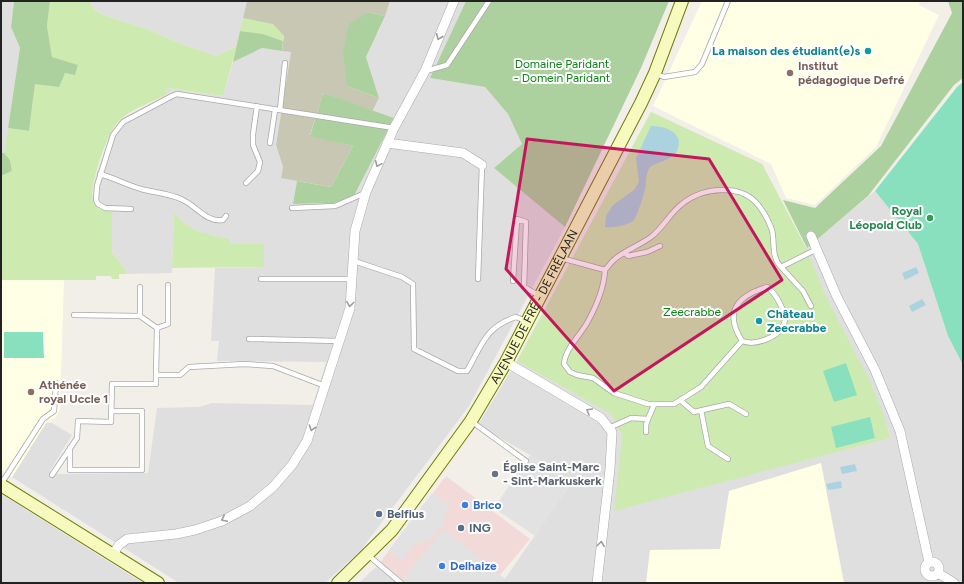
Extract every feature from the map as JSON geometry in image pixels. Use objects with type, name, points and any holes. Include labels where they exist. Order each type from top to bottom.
[{"type":"main road","name":"AVENUE DE FRÉ - DE FRÉLAAN","points":[[338,583],[368,555],[400,519],[471,421],[506,362],[610,164],[655,73],[682,1]]},
{"type":"main road","points":[[1,484],[158,583]]},
{"type":"street","points":[[112,554],[119,545],[127,539],[176,534],[195,530],[222,521],[250,506],[273,487],[292,465],[307,441],[350,308],[355,231],[366,192],[394,128],[425,71],[454,1]]},
{"type":"street","points":[[387,143],[463,153],[482,165]]},
{"type":"street","points":[[811,236],[837,297],[875,370],[900,431],[929,562],[934,562],[938,565],[931,577],[954,583]]},
{"type":"street","points":[[506,362],[601,418],[612,432],[610,469],[597,583]]},
{"type":"lane","points":[[425,71],[447,65],[489,1]]},
{"type":"lane","points":[[655,73],[664,77],[695,72],[702,64],[728,1]]},
{"type":"lane","points":[[270,143],[278,110],[285,63]]},
{"type":"lane","points":[[131,209],[106,208],[98,204],[95,197],[100,174],[113,135],[116,128],[130,117],[177,94],[394,128]]},
{"type":"lane","points":[[246,183],[258,171],[260,162],[253,145],[257,106]]},
{"type":"lane","points":[[478,280],[482,165]]},
{"type":"lane","points":[[100,174],[141,189],[163,193],[184,200],[205,216],[217,221],[223,220],[226,216]]},
{"type":"lane","points":[[742,341],[701,387],[674,404],[654,405],[614,393],[593,378],[570,372],[564,364],[565,356],[587,323],[604,287],[605,270],[615,259],[653,236],[682,204],[693,197],[708,191],[736,191],[749,197],[758,204],[768,218],[772,232],[776,262],[803,291],[811,306]]},
{"type":"lane","points":[[292,208],[335,206],[366,192]]},
{"type":"lane","points":[[513,281],[517,219],[526,222],[524,287],[540,296]]},
{"type":"lane","points":[[625,254],[628,256],[635,255],[660,246]]},
{"type":"lane","points":[[782,267],[817,249]]},
{"type":"lane","points":[[560,257],[605,270]]},
{"type":"lane","points":[[354,261],[402,277],[413,284],[414,349],[458,371],[467,371],[485,337],[502,322],[516,317],[526,322]]},
{"type":"lane","points":[[261,279],[353,280]]},
{"type":"lane","points":[[156,328],[168,324],[168,285]]},
{"type":"lane","points":[[140,287],[140,316]]},
{"type":"lane","points":[[767,287],[773,290],[786,319],[784,325],[769,337],[759,342],[749,343],[742,341],[737,333],[733,320],[736,306],[740,299],[767,287]]},
{"type":"lane","points":[[74,315],[140,316],[156,328]]},
{"type":"lane","points":[[52,475],[77,438],[78,422],[111,422],[112,384],[156,384],[156,328]]},
{"type":"lane","points":[[249,339],[340,342]]},
{"type":"lane","points":[[156,375],[180,375],[189,367],[245,364],[273,366],[326,386]]},
{"type":"lane","points":[[1,484],[43,419],[54,411],[56,383]]},
{"type":"lane","points":[[680,400],[694,412],[717,405],[729,404],[746,414]]},
{"type":"lane","points":[[646,432],[646,425],[654,405]]},
{"type":"lane","points":[[701,410],[708,446],[728,459]]},
{"type":"lane","points":[[70,448],[70,470],[142,470],[142,411],[112,411]]},
{"type":"lane","points":[[609,428],[631,418],[648,419]]},
{"type":"lane","points":[[471,421],[526,461]]},
{"type":"lane","points":[[368,555],[401,583]]},
{"type":"highlighted area","points":[[527,139],[709,159],[782,280],[614,391],[506,269]]},
{"type":"shaded area","points":[[1,1],[14,1],[11,27],[20,48],[4,153],[1,153]]},
{"type":"shaded area","points":[[90,1],[247,1],[237,46],[217,56],[186,46],[147,29],[103,15],[94,9]]},
{"type":"shaded area","points":[[247,1],[390,1],[385,16],[369,12],[347,86],[379,98],[372,112],[323,93],[310,135],[353,146],[331,187],[281,178],[283,167],[276,145],[291,52],[282,51],[284,36],[243,18]]},
{"type":"shaded area","points":[[390,1],[466,1],[430,78],[485,87],[508,114],[522,144],[494,168],[565,227],[469,406],[361,550],[325,583],[179,583],[12,477],[46,423],[52,423],[72,435],[50,471],[58,474],[148,473],[157,408],[199,407],[212,403],[310,405],[313,404],[326,362],[217,361],[219,341],[211,341],[215,268],[264,267],[264,245],[230,244],[230,239],[206,234],[191,228],[181,222],[174,212],[172,273],[126,274],[127,272],[112,252],[112,211],[100,210],[92,198],[95,178],[110,134],[122,118],[166,95],[167,88],[223,96],[233,62],[262,48],[291,52],[276,145],[283,167],[281,177],[297,181],[293,204],[334,203],[355,195],[394,118],[372,112],[379,98],[366,57],[376,33],[378,33]]},
{"type":"shaded area","name":"Institut pédagogique Defré","points":[[702,1],[920,1],[919,5],[939,15],[876,147],[815,205],[786,198],[771,164],[653,106]]},
{"type":"shaded area","points":[[651,112],[762,164],[806,248],[875,191],[918,244],[948,336],[963,365],[963,583],[502,583],[572,482],[530,455],[478,425],[517,361]]},
{"type":"shaded area","name":"Athénée royal Uccle 1","points":[[64,279],[60,409],[55,418],[46,423],[12,477],[1,470],[1,280]]},
{"type":"shaded area","points":[[530,455],[572,482],[535,536],[494,508]]},
{"type":"shaded area","points":[[821,463],[844,583],[646,583],[650,550],[720,549],[729,491]]},
{"type":"shaded area","points":[[446,476],[530,539],[500,575],[505,579],[502,583],[398,583],[378,565]]},
{"type":"shaded area","points":[[432,493],[450,508],[443,516],[447,519],[428,543],[423,540],[415,545],[402,561],[389,550]]},
{"type":"shaded area","points":[[1,494],[6,497],[143,583],[1,583]]},
{"type":"shaded area","points":[[444,529],[505,579],[502,583],[408,583],[403,579]]},
{"type":"shaded area","points":[[378,565],[398,583],[359,583]]},
{"type":"green space","points":[[14,1],[50,1],[47,26],[52,57],[78,65],[75,75],[65,73],[59,87],[35,84],[29,131],[8,128],[20,48],[11,27]]},
{"type":"green space","points":[[50,1],[90,1],[94,9],[103,15],[147,29],[186,46],[217,56],[237,46],[223,96],[167,88],[166,95],[127,114],[116,124],[111,133],[101,155],[92,198],[100,210],[112,211],[112,252],[127,272],[126,274],[119,274],[119,279],[112,279],[111,276],[96,276],[96,280],[1,280],[1,176],[12,171],[10,160],[4,153],[8,128],[29,131],[35,84],[65,73],[78,66],[52,57],[47,26]]},
{"type":"green space","name":"Domaine Paridant - Domein Paridant","points":[[466,1],[669,1],[641,68],[565,227],[494,168],[522,144],[508,114],[485,87],[430,78]]},
{"type":"green space","points":[[948,1],[963,1],[963,78],[954,85],[868,196],[807,248],[783,200],[815,208],[881,146],[952,13]]},
{"type":"green space","points":[[369,12],[385,16],[366,57],[379,98],[347,86],[343,51],[349,24]]},
{"type":"green space","points":[[243,18],[273,24],[284,36],[283,41],[263,34],[240,31]]},
{"type":"green space","points":[[240,31],[263,34],[283,41],[282,51],[262,48],[233,62]]},
{"type":"green space","name":"Royal Léopold Club","points":[[963,82],[963,365],[948,336],[918,244],[875,191],[957,87]]},
{"type":"green space","points":[[323,93],[394,118],[354,196],[334,203],[293,204],[297,181],[331,187],[353,146],[310,136]]},
{"type":"green space","name":"Zeecrabbe","points":[[651,112],[762,164],[805,246],[827,299],[869,379],[884,416],[890,438],[614,511],[622,435],[611,414],[517,361]]},
{"type":"green space","points":[[1,153],[4,153],[10,160],[12,171],[1,176]]},
{"type":"green space","points":[[174,212],[179,219],[192,228],[206,234],[230,239],[230,244],[264,244],[264,267],[172,268]]},
{"type":"green space","points":[[4,332],[43,332],[44,358],[4,358]]},
{"type":"green space","points":[[846,363],[857,395],[834,402],[823,371]]},
{"type":"green space","points":[[870,417],[875,438],[836,448],[831,427]]},
{"type":"water","points":[[651,126],[672,131],[679,141],[678,148],[673,156],[650,167],[646,178],[643,198],[635,219],[627,224],[605,227],[606,216],[613,205],[634,190],[639,182],[636,158]]},
{"type":"water","points":[[916,267],[919,273],[905,280],[902,273]]},
{"type":"water","points":[[922,299],[926,305],[912,312],[909,306]]},
{"type":"water","points":[[855,464],[857,471],[842,474],[840,467]]},
{"type":"water","points":[[841,481],[842,488],[828,490],[826,484]]},
{"type":"place","name":"La maison des étudiant(e)s","points":[[868,51]]},
{"type":"place","name":"Institut pédagogique Defré","points":[[790,73]]},
{"type":"place","name":"Royal Léopold Club","points":[[930,218]]},
{"type":"place","name":"Château Zeecrabbe","points":[[759,321]]},
{"type":"place","name":"Athénée royal Uccle 1","points":[[31,392]]},
{"type":"place","name":"Église Saint-Marc - Sint-Markuskerk","points":[[495,474]]},
{"type":"place","name":"Brico","points":[[465,505]]},
{"type":"place","name":"Belfius","points":[[379,514]]},
{"type":"place","name":"ING","points":[[461,528]]},
{"type":"place","name":"Delhaize","points":[[442,566]]}]
